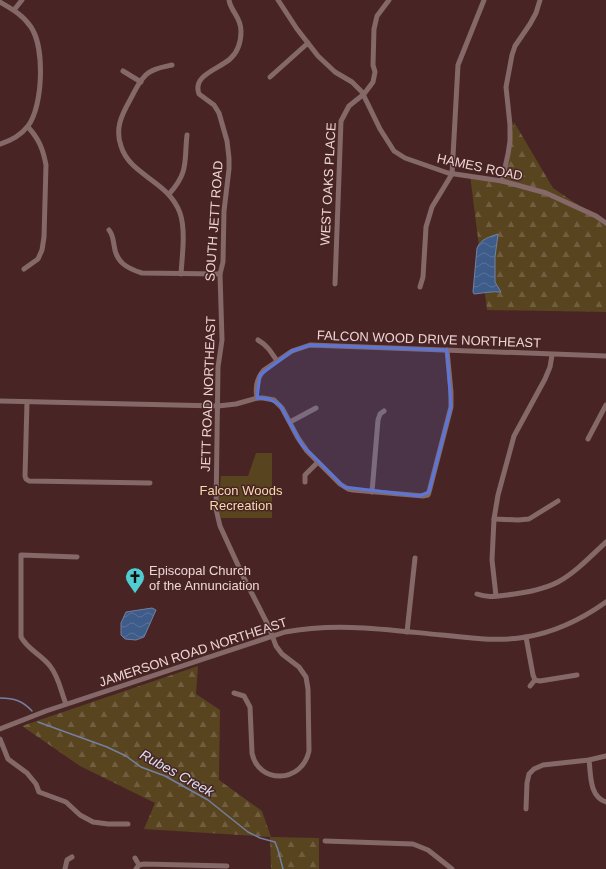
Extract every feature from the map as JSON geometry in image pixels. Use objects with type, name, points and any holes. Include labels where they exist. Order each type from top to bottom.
[{"type":"street","points":[[14,10],[22,0]]},
{"type":"street","name":"SOUTH JETT ROAD","points":[[221,308],[220,274],[223,262],[224,211],[229,169],[228,149],[219,113],[214,105],[199,94],[198,91],[199,84],[203,78],[210,71],[228,61],[233,56],[240,43],[241,32],[239,20],[230,5],[229,0]]},
{"type":"street","name":"HAMES ROAD","points":[[278,0],[308,43],[324,62],[335,72],[352,82],[364,94],[380,129],[394,151],[405,158],[420,164],[452,174],[502,181],[546,193],[596,216],[606,223]]},
{"type":"street","name":"WEST OAKS PLACE","points":[[335,284],[340,121],[349,106],[364,94],[373,82],[375,72],[373,65],[374,29],[377,16],[389,0]]},
{"type":"street","points":[[420,287],[423,277],[426,227],[432,207],[452,174],[458,65],[484,0]]},
{"type":"street","points":[[502,181],[510,141],[506,87],[512,54],[515,46],[536,13],[540,0]]},
{"type":"street","points":[[0,2],[14,10],[31,27],[38,43],[40,54],[38,103],[33,118],[28,127],[10,140],[0,144]]},
{"type":"street","points":[[270,77],[308,43]]},
{"type":"street","points":[[172,65],[150,72],[144,76],[123,113],[118,126],[118,138],[123,152],[129,162],[160,185],[169,194],[181,214],[183,232],[181,274]]},
{"type":"street","points":[[123,71],[141,82]]},
{"type":"street","points":[[26,268],[38,259],[42,250],[44,237],[46,165],[38,139],[28,127]]},
{"type":"street","points":[[169,194],[178,184],[184,170],[187,135]]},
{"type":"street","points":[[108,230],[112,234],[114,248],[122,264],[129,269],[142,273],[220,274]]},
{"type":"street","name":"JETT ROAD NORTHEAST","points":[[221,308],[222,340],[218,367],[217,517],[243,576],[267,622],[278,650],[288,660],[299,667],[307,680],[309,751],[306,762],[298,771],[287,776],[279,776],[267,773],[259,767],[254,760],[252,753],[250,708],[244,696],[234,693]]},
{"type":"street","points":[[258,340],[270,349],[277,361]]},
{"type":"street","name":"FALCON WOOD DRIVE NORTHEAST","points":[[257,398],[256,385],[260,375],[292,351],[310,346],[606,356]]},
{"type":"street","points":[[0,401],[218,406],[236,404],[257,398],[269,399],[277,402],[282,408],[302,445],[344,487],[353,490],[423,496],[428,495],[430,492],[451,407],[447,350]]},
{"type":"street","points":[[496,596],[492,560],[494,519],[498,495],[514,436],[545,378],[550,366],[552,355]]},
{"type":"street","points":[[27,402],[25,476],[29,481],[150,483]]},
{"type":"street","points":[[588,438],[606,405]]},
{"type":"street","points":[[290,422],[316,408]]},
{"type":"street","points":[[372,492],[378,420],[380,414],[384,411]]},
{"type":"street","points":[[304,482],[306,474],[318,462]]},
{"type":"street","points":[[494,519],[529,519],[558,501]]},
{"type":"street","points":[[477,594],[488,597],[533,591],[558,582],[580,567],[606,542]]},
{"type":"street","points":[[66,704],[51,667],[29,648],[21,638],[21,555],[78,557]]},
{"type":"street","points":[[408,632],[415,558]]},
{"type":"street","name":"JAMERSON ROAD NORTHEAST","points":[[0,729],[66,704],[272,636],[301,629],[331,627],[365,628],[482,639],[526,637],[549,632],[568,624],[606,602]]},
{"type":"street","points":[[526,637],[535,680]]},
{"type":"street","points":[[535,680],[540,681],[577,675]]},
{"type":"street","points":[[530,686],[535,680]]},
{"type":"street","points":[[0,739],[8,759],[27,773],[36,784],[38,792],[66,802],[80,815],[93,822],[128,824]]},
{"type":"street","points":[[526,809],[527,783],[530,774],[534,769],[543,765],[590,760],[606,756]]},
{"type":"street","points":[[590,760],[594,792],[599,798],[606,802]]},
{"type":"street","points":[[325,841],[413,844],[430,851],[452,869]]},
{"type":"street","points":[[65,869],[67,860],[72,857]]},
{"type":"street","points":[[134,858],[138,867],[144,864],[209,868],[227,866]]},
{"type":"highlighted area","points":[[310,345],[447,350],[451,407],[429,492],[419,496],[344,487],[302,445],[280,405],[269,399],[257,398],[260,375],[292,351]]},
{"type":"green space","points":[[514,122],[553,188],[606,224],[606,312],[487,310],[470,175],[503,180]]},
{"type":"green space","name":"Falcon Woods Recreation","points":[[256,453],[272,453],[272,518],[221,518],[218,506],[221,476],[248,476]]},
{"type":"green space","points":[[198,666],[196,694],[220,710],[219,780],[262,811],[271,837],[319,838],[319,869],[271,869],[270,837],[144,829],[155,803],[80,766],[22,726]]},
{"type":"water","points":[[498,234],[495,257],[495,282],[501,292],[474,294],[477,248],[483,240]]},
{"type":"water","points":[[152,608],[156,610],[144,637],[136,640],[125,639],[121,635],[121,623],[126,612]]},
{"type":"waterway","name":"Rubes Creek","points":[[0,698],[18,701],[32,711]]},
{"type":"waterway","name":"Rubes Creek","points":[[38,722],[107,747],[126,756],[141,767],[165,776],[208,800],[248,832],[260,838],[275,842],[283,869]]},
{"type":"place","name":"Episcopal Church of the Annunciation","points":[[135,594]]}]
